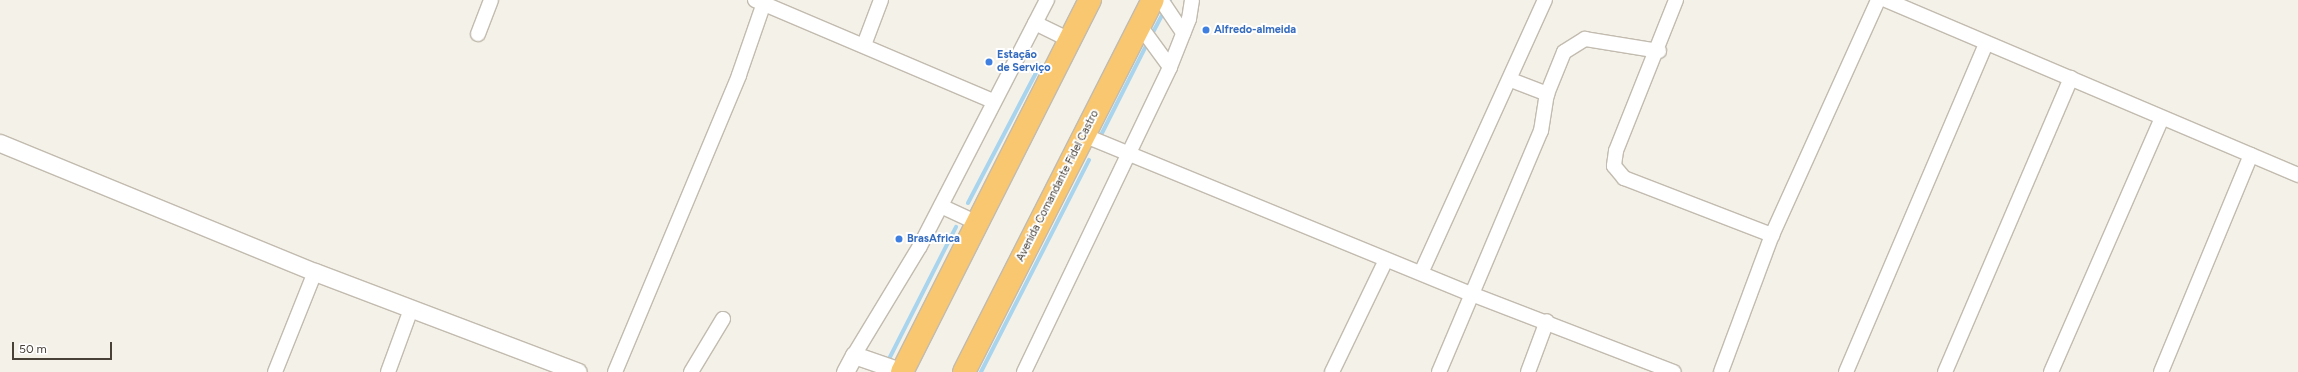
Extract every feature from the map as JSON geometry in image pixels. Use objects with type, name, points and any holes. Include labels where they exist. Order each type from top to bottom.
[{"type":"highway","points":[[903,372],[1090,0]]},
{"type":"highway","name":"Avenida Comandante Fidel Castro","points":[[964,372],[1083,135],[1153,0]]},
{"type":"street","points":[[478,34],[491,0]]},
{"type":"street","points":[[864,45],[881,0]]},
{"type":"street","points":[[845,372],[941,206],[993,101],[1047,0]]},
{"type":"street","points":[[1161,0],[1183,33]]},
{"type":"street","points":[[1024,372],[1127,154],[1170,67],[1183,33],[1192,0]]},
{"type":"street","points":[[1421,273],[1511,80],[1545,0]]},
{"type":"street","points":[[1676,0],[1659,51],[1616,151],[1617,172],[1772,234]]},
{"type":"street","points":[[1721,372],[1772,234],[1878,0]]},
{"type":"street","points":[[1886,0],[1986,44],[2298,175]]},
{"type":"street","points":[[616,372],[739,75],[761,1],[993,101]]},
{"type":"street","points":[[1035,23],[1070,40]]},
{"type":"street","points":[[1140,26],[1170,67]]},
{"type":"street","points":[[1439,372],[1474,295],[1543,127],[1547,94],[1564,52],[1578,41],[1598,39],[1659,51]]},
{"type":"street","points":[[1846,372],[1986,44]]},
{"type":"street","points":[[1945,372],[2070,78]]},
{"type":"street","points":[[1511,80],[1547,94]]},
{"type":"street","points":[[2051,372],[2162,118]]},
{"type":"street","points":[[1083,135],[1386,260],[1474,295],[1547,321],[1674,372]]},
{"type":"street","points":[[0,143],[314,272],[569,370]]},
{"type":"street","points":[[2161,372],[2251,155]]},
{"type":"street","points":[[941,206],[977,223]]},
{"type":"street","points":[[1332,372],[1386,260]]},
{"type":"street","points":[[275,372],[314,272]]},
{"type":"street","points":[[388,372],[411,309]]},
{"type":"street","points":[[691,372],[723,319]]},
{"type":"street","points":[[1528,372],[1547,321]]},
{"type":"street","points":[[854,356],[903,372]]},
{"type":"waterway","points":[[1151,36],[1170,0]]},
{"type":"waterway","points":[[1099,139],[1148,42]]},
{"type":"waterway","points":[[968,203],[1040,65]]},
{"type":"waterway","points":[[981,372],[1089,160]]},
{"type":"waterway","points":[[890,357],[956,227]]},
{"type":"place","name":"Alfredo-almeida","points":[[1206,30]]},
{"type":"place","name":"Estação de Serviço","points":[[989,62]]},
{"type":"place","name":"BrasAfrica","points":[[899,239]]}]
